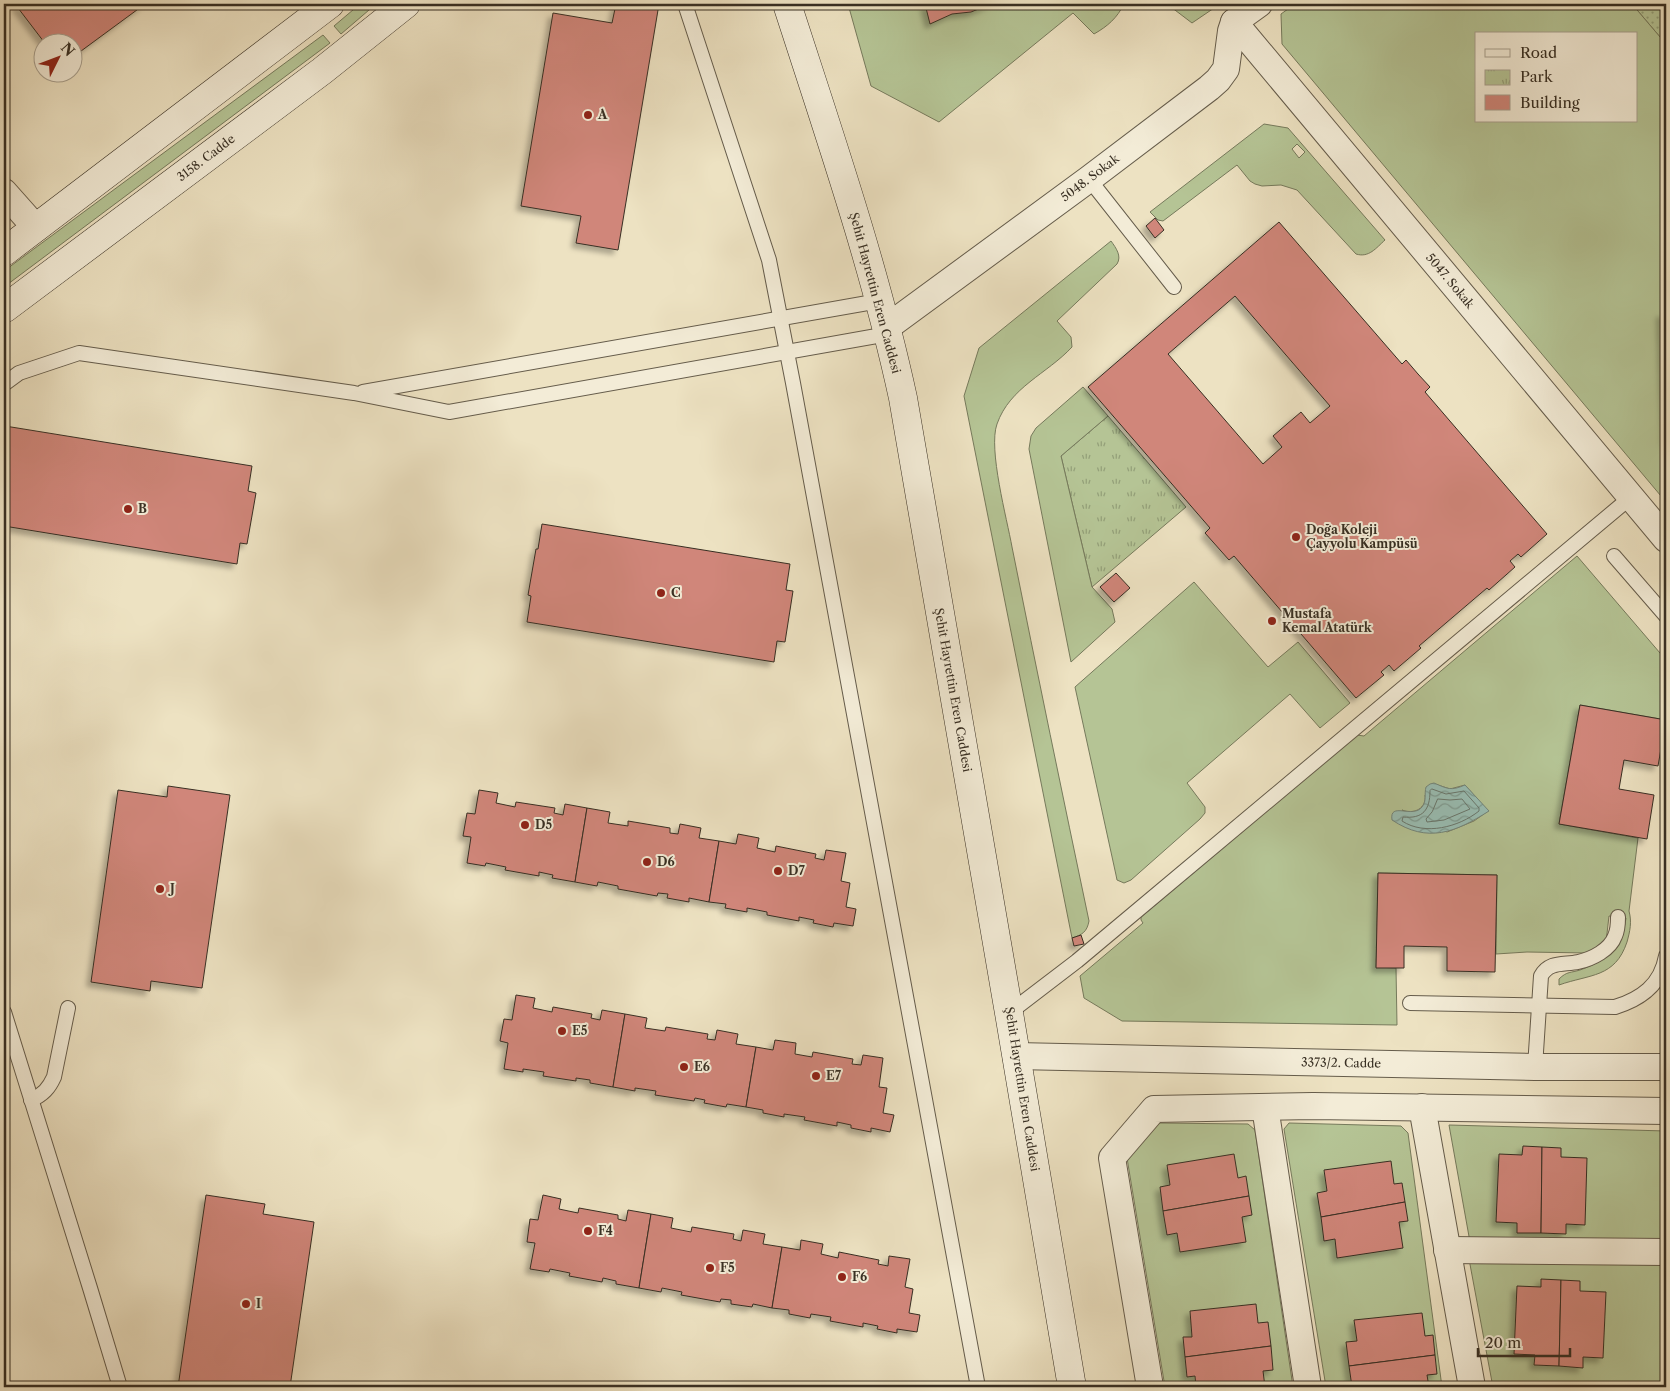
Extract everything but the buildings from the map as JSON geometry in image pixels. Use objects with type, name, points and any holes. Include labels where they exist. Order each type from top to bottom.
[{"type":"main road","points":[[4,252],[330,4]]},
{"type":"main road","name":"3158. Cadde","points":[[4,309],[322,71],[406,4]]},
{"type":"main road","name":"Şehit Hayrettin Eren Caddesi","points":[[788,4],[846,187],[879,301],[904,408],[1072,1387]]},
{"type":"street","points":[[1234,22],[1259,4]]},
{"type":"street","name":"5048. Sokak","points":[[887,331],[1218,80],[1226,69],[1234,22]]},
{"type":"street","name":"5047. Sokak","points":[[1234,22],[1666,539]]},
{"type":"street","points":[[4,192],[36,228]]},
{"type":"street","name":"3373/2. Cadde","points":[[1016,1056],[1535,1066],[1666,1066]]},
{"type":"street","points":[[1150,1387],[1112,1158],[1154,1108],[1313,1106],[1666,1111]]},
{"type":"street","points":[[1265,1107],[1308,1387]]},
{"type":"street","points":[[1422,1107],[1472,1387]]},
{"type":"street","points":[[1447,1250],[1666,1252]]},
{"type":"lane","points":[[685,4],[769,260],[978,1387]]},
{"type":"lane","points":[[1089,179],[1174,287]]},
{"type":"lane","points":[[354,393],[879,301]]},
{"type":"lane","points":[[4,384],[19,373],[78,353],[354,393],[449,412],[787,353],[887,331]]},
{"type":"lane","points":[[1009,1013],[1077,961],[1631,497]]},
{"type":"lane","points":[[1614,556],[1666,616]]},
{"type":"lane","points":[[1535,1066],[1541,976],[1543,972],[1551,966],[1584,961],[1608,947],[1616,936],[1618,917]]},
{"type":"lane","points":[[1410,1002],[1615,1007],[1643,995],[1656,983],[1665,964],[1666,956]]},
{"type":"lane","points":[[31,1100],[46,1091],[54,1076],[68,1008]]},
{"type":"lane","points":[[4,1012],[120,1387]]},
{"type":"green space","points":[[360,4],[376,4],[341,34],[334,26]]},
{"type":"green space","points":[[848,4],[1124,4],[1112,21],[1094,34],[1073,13],[939,122],[871,86]]},
{"type":"green space","points":[[1167,4],[1220,4],[1192,23]]},
{"type":"green space","points":[[1295,4],[1632,4],[1666,44],[1666,502],[1282,44],[1281,14]]},
{"type":"green space","points":[[1632,4],[1666,4],[1666,44]]},
{"type":"green space","points":[[323,35],[330,43],[4,287],[4,271]]},
{"type":"green space","points":[[1264,124],[1288,128],[1385,240],[1365,255],[1356,254],[1297,190],[1281,185],[1262,186],[1255,184],[1250,181],[1237,165],[1163,221],[1158,220],[1150,212]],"holes":[[[1297,144],[1305,152],[1299,158],[1292,149]]]},
{"type":"green space","points":[[1111,241],[1119,255],[1117,264],[1057,321],[1071,337],[1072,347],[1020,390],[1011,400],[997,424],[995,435],[996,467],[1089,921],[1084,932],[1072,938],[964,396],[979,348]]},
{"type":"green space","points":[[1083,387],[1108,416],[1061,456],[1092,587],[1112,609],[1115,622],[1071,662],[1029,449],[1031,436],[1036,428]]},
{"type":"green space","points":[[1108,416],[1186,507],[1092,587],[1061,456]]},
{"type":"green space","points":[[1577,556],[1666,660],[1666,720],[1580,705],[1559,824],[1638,838],[1629,911],[1630,930],[1622,954],[1616,962],[1600,973],[1559,985],[1559,979],[1564,975],[1598,962],[1612,951],[1621,937],[1626,918],[1609,916],[1606,942],[1588,953],[1527,952],[1496,954],[1497,875],[1378,873],[1376,967],[1396,968],[1397,1025],[1122,1021],[1084,998],[1080,976],[1143,923],[1141,917],[1357,735],[1364,736]],"holes":[[[1438,785],[1450,789],[1465,785],[1488,811],[1474,821],[1447,832],[1402,810],[1411,812],[1422,807],[1425,795]]]},
{"type":"green space","points":[[1194,582],[1268,667],[1298,642],[1350,703],[1320,728],[1290,694],[1187,783],[1205,807],[1205,813],[1131,880],[1124,883],[1117,880],[1075,687]]},
{"type":"green space","points":[[1157,1123],[1248,1124],[1255,1130],[1293,1387],[1165,1387],[1127,1158]]},
{"type":"green space","points":[[1289,1123],[1401,1126],[1408,1133],[1442,1387],[1326,1387],[1284,1129]]},
{"type":"green space","points":[[1449,1125],[1666,1131],[1666,1244],[1470,1242]]},
{"type":"green space","points":[[1469,1259],[1666,1263],[1666,1387],[1498,1387],[1492,1382]]},
{"type":"water","points":[[1434,783],[1450,788],[1465,785],[1489,811],[1465,825],[1442,832],[1418,832],[1392,820],[1394,812],[1413,811],[1422,807],[1426,787]]},
{"type":"place","name":"A","points":[[588,115]]},
{"type":"place","name":"B","points":[[128,509]]},
{"type":"place","name":"Doğa Koleji Çayyolu Kampüsü","points":[[1296,537]]},
{"type":"place","name":"C","points":[[661,593]]},
{"type":"place","name":"Mustafa Kemal Atatürk","points":[[1272,621]]},
{"type":"place","name":"D5","points":[[525,825]]},
{"type":"place","name":"D6","points":[[647,862]]},
{"type":"place","name":"D7","points":[[778,871]]},
{"type":"place","name":"J","points":[[160,889]]},
{"type":"place","name":"E5","points":[[562,1031]]},
{"type":"place","name":"E6","points":[[684,1067]]},
{"type":"place","name":"E7","points":[[816,1076]]},
{"type":"place","name":"F4","points":[[588,1231]]},
{"type":"place","name":"F5","points":[[710,1268]]},
{"type":"place","name":"F6","points":[[842,1277]]},
{"type":"place","name":"I","points":[[246,1304]]}]
